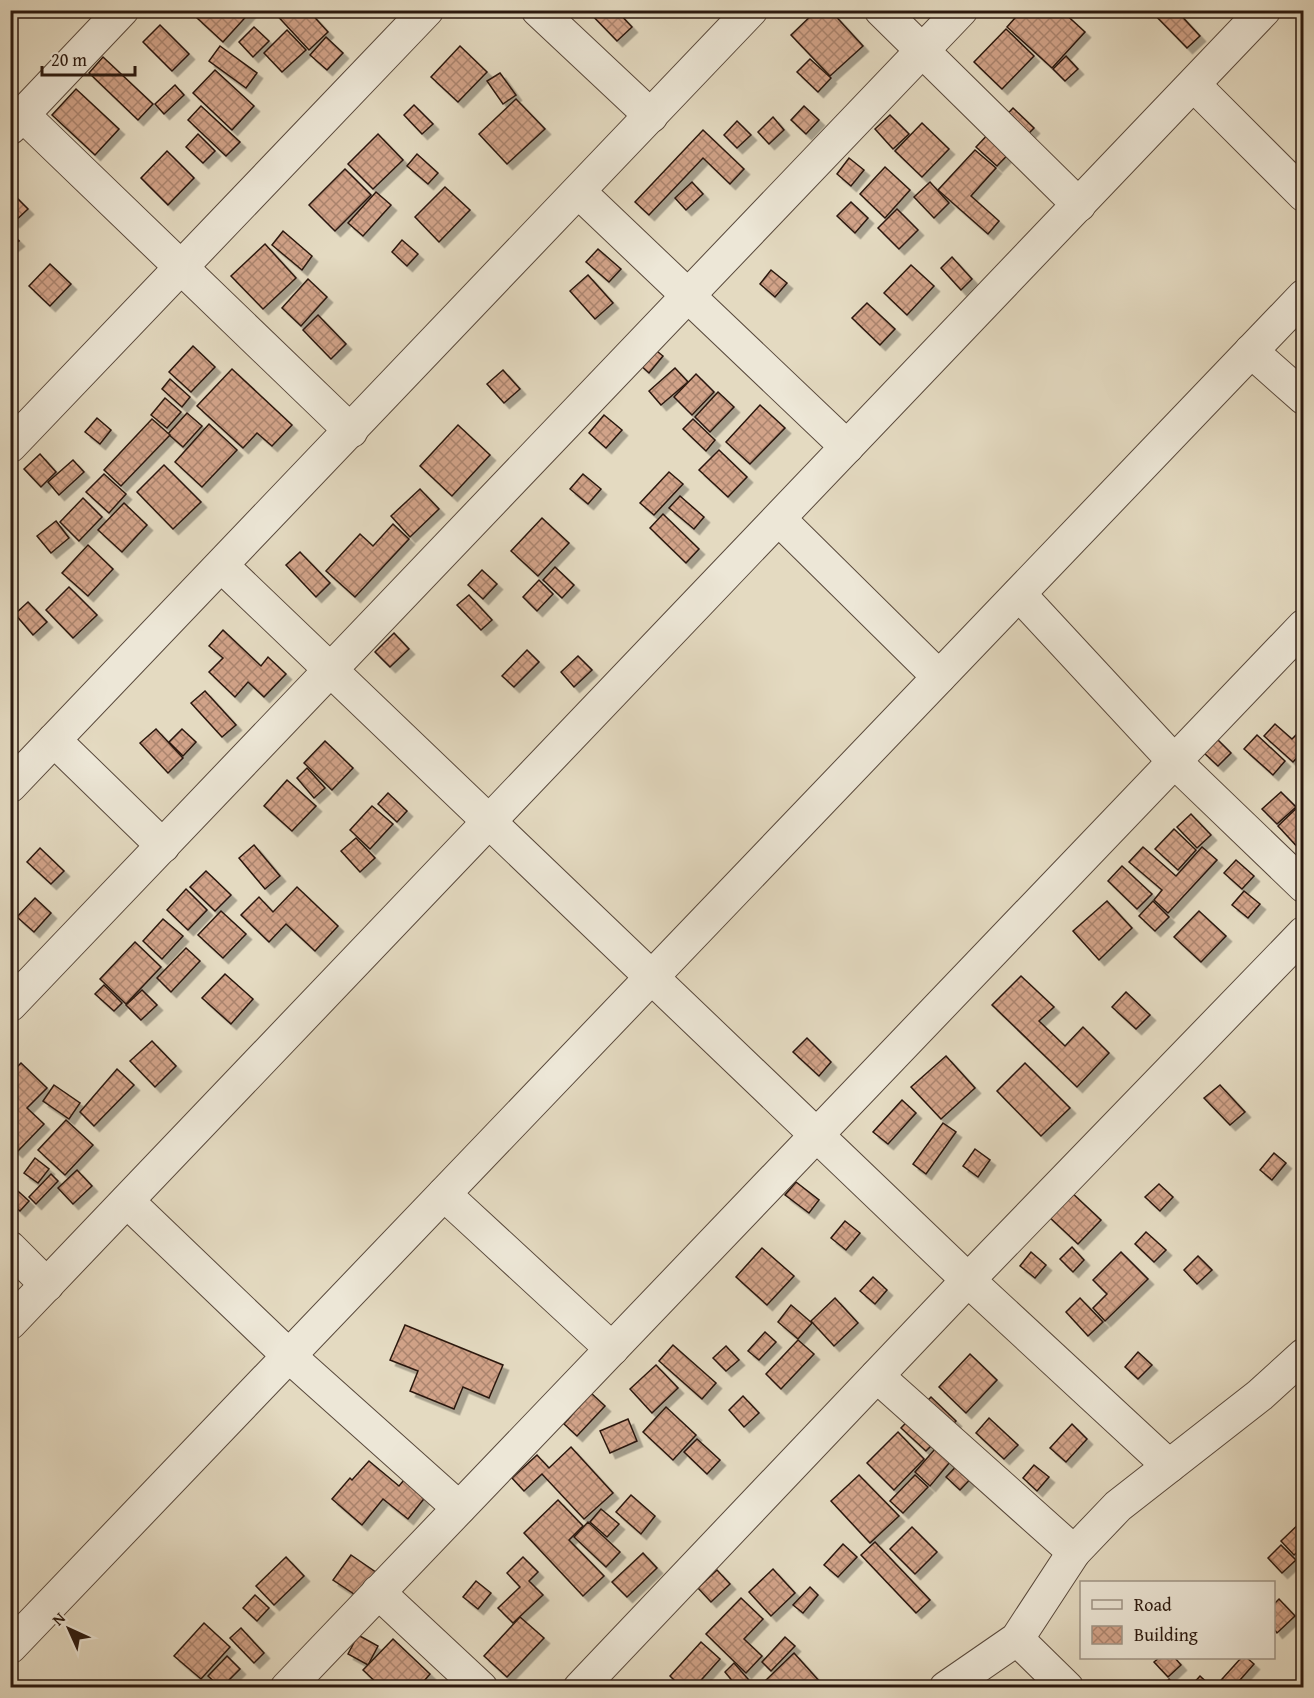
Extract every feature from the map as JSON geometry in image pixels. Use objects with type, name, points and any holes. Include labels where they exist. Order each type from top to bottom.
[{"type":"street","points":[[122,10],[17,121],[182,267],[351,430]]},
{"type":"street","points":[[10,446],[427,10]]},
{"type":"street","points":[[538,10],[651,116]]},
{"type":"street","points":[[10,786],[751,10]]},
{"type":"street","points":[[881,10],[1079,204]]},
{"type":"street","points":[[10,1005],[961,10]]},
{"type":"street","points":[[10,1323],[1264,10]]},
{"type":"street","points":[[1194,85],[1304,195]]},
{"type":"street","points":[[579,192],[847,447]]},
{"type":"street","points":[[10,1647],[1304,296]]},
{"type":"street","points":[[1251,351],[1304,399]]},
{"type":"street","points":[[779,519],[939,677]]},
{"type":"street","points":[[222,566],[968,1280],[1169,1466]]},
{"type":"street","points":[[1019,594],[1174,761],[1304,886]]},
{"type":"street","points":[[287,1688],[1304,626]]},
{"type":"street","points":[[54,740],[163,846]]},
{"type":"street","points":[[580,1688],[968,1280],[1304,933]]},
{"type":"street","points":[[444,1194],[612,1348]]},
{"type":"street","points":[[127,1201],[289,1356],[459,1508]]},
{"type":"street","points":[[10,1248],[47,1285]]},
{"type":"street","points":[[946,1688],[1017,1640],[1074,1552],[1118,1506],[1260,1395],[1304,1355]]},
{"type":"street","points":[[877,1376],[1074,1552]]},
{"type":"street","points":[[378,1592],[481,1688]]},
{"type":"street","points":[[1017,1640],[1067,1688]]},
{"type":"building","points":[[205,10],[252,10],[223,42],[197,18]]},
{"type":"building","points":[[272,10],[308,10],[328,32],[309,50]]},
{"type":"building","points":[[587,10],[616,10],[632,27],[617,41]]},
{"type":"building","points":[[817,10],[830,10],[863,46],[830,76],[791,35]]},
{"type":"building","points":[[1022,10],[1061,10],[1085,32],[1052,68],[1007,27]]},
{"type":"building","points":[[1150,10],[1176,10],[1200,36],[1187,48]]},
{"type":"building","points":[[160,25],[189,54],[172,71],[143,42]]},
{"type":"building","points":[[254,27],[269,41],[253,57],[239,42]]},
{"type":"building","points":[[1006,29],[1034,56],[1002,89],[974,62]]},
{"type":"building","points":[[287,30],[306,50],[282,72],[264,53]]},
{"type":"building","points":[[326,37],[343,53],[327,70],[310,55]]},
{"type":"building","points":[[220,46],[257,73],[246,88],[209,61]]},
{"type":"building","points":[[460,46],[487,72],[458,102],[431,77]]},
{"type":"building","points":[[1066,56],[1078,69],[1065,81],[1053,69]]},
{"type":"building","points":[[103,57],[153,104],[138,120],[89,73]]},
{"type":"building","points":[[810,59],[831,78],[818,92],[797,72]]},
{"type":"building","points":[[215,70],[254,106],[232,130],[193,93]]},
{"type":"building","points":[[500,73],[516,95],[503,104],[487,81]]},
{"type":"building","points":[[175,85],[184,95],[164,114],[155,104]]},
{"type":"building","points":[[76,89],[119,129],[95,155],[52,115]]},
{"type":"building","points":[[516,99],[545,129],[507,164],[479,134]]},
{"type":"building","points":[[414,105],[433,124],[422,134],[404,115]]},
{"type":"building","points":[[201,106],[240,142],[226,156],[188,120]]},
{"type":"building","points":[[804,106],[819,120],[806,134],[791,120]]},
{"type":"building","points":[[1013,108],[1034,128],[997,166],[976,147]]},
{"type":"building","points":[[890,115],[909,134],[893,149],[875,129]]},
{"type":"building","points":[[773,117],[784,130],[769,144],[758,132]]},
{"type":"building","points":[[737,121],[751,135],[737,148],[724,135]]},
{"type":"building","points":[[922,123],[949,149],[922,177],[895,151]]},
{"type":"building","points":[[703,130],[744,169],[730,184],[703,158],[649,215],[635,202]]},
{"type":"building","points":[[198,134],[215,151],[203,163],[186,147]]},
{"type":"building","points":[[378,134],[403,160],[373,189],[348,164]]},
{"type":"building","points":[[975,150],[996,168],[971,196],[999,221],[988,234],[938,190]]},
{"type":"building","points":[[167,151],[194,178],[168,205],[141,178]]},
{"type":"building","points":[[417,154],[438,173],[428,184],[407,166]]},
{"type":"building","points":[[849,158],[864,170],[851,186],[837,174]]},
{"type":"building","points":[[885,167],[910,190],[885,218],[860,194]]},
{"type":"building","points":[[345,169],[371,195],[335,231],[309,205]]},
{"type":"building","points":[[692,182],[703,194],[686,210],[675,198]]},
{"type":"building","points":[[930,182],[949,203],[934,218],[914,197]]},
{"type":"building","points":[[445,187],[470,210],[439,242],[415,217]]},
{"type":"building","points":[[376,192],[391,205],[363,236],[348,223]]},
{"type":"building","points":[[13,194],[28,209],[14,222],[10,219],[10,197]]},
{"type":"building","points":[[851,202],[868,218],[855,233],[837,216]]},
{"type":"building","points":[[897,209],[918,230],[899,249],[878,228]]},
{"type":"building","points":[[283,231],[312,256],[302,270],[272,245]]},
{"type":"building","points":[[10,232],[19,241],[10,248]]},
{"type":"building","points":[[402,240],[418,254],[407,266],[392,252]]},
{"type":"building","points":[[265,244],[296,278],[263,309],[231,276]]},
{"type":"building","points":[[598,249],[621,269],[609,282],[586,262]]},
{"type":"building","points":[[952,257],[972,279],[961,290],[941,268]]},
{"type":"building","points":[[50,264],[71,284],[50,306],[29,286]]},
{"type":"building","points":[[911,265],[934,286],[907,315],[884,293]]},
{"type":"building","points":[[771,270],[787,283],[775,297],[760,284]]},
{"type":"building","points":[[588,275],[613,303],[595,319],[570,291]]},
{"type":"building","points":[[308,279],[327,297],[301,326],[282,308]]},
{"type":"building","points":[[867,303],[895,329],[880,345],[852,318]]},
{"type":"building","points":[[318,315],[346,344],[331,359],[303,330]]},
{"type":"building","points":[[193,346],[215,367],[191,392],[169,372]]},
{"type":"building","points":[[653,348],[663,356],[649,373],[639,364]]},
{"type":"building","points":[[675,368],[688,382],[661,405],[649,391]]},
{"type":"building","points":[[232,369],[292,425],[272,446],[257,433],[243,448],[197,406]]},
{"type":"building","points":[[503,370],[520,389],[504,403],[487,384]]},
{"type":"building","points":[[696,374],[714,392],[692,415],[674,397]]},
{"type":"building","points":[[170,379],[190,397],[182,407],[162,389]]},
{"type":"building","points":[[718,392],[734,407],[710,432],[695,417]]},
{"type":"building","points":[[165,398],[181,412],[167,428],[151,415]]},
{"type":"building","points":[[760,405],[785,428],[750,464],[726,442]]},
{"type":"building","points":[[187,413],[202,426],[183,447],[168,434]]},
{"type":"building","points":[[604,415],[622,430],[606,448],[589,433]]},
{"type":"building","points":[[97,418],[111,430],[100,444],[85,432]]},
{"type":"building","points":[[152,419],[170,435],[121,486],[104,470]]},
{"type":"building","points":[[693,419],[715,440],[706,451],[683,429]]},
{"type":"building","points":[[209,424],[237,450],[202,487],[175,462]]},
{"type":"building","points":[[458,425],[490,455],[452,496],[420,466]]},
{"type":"building","points":[[719,450],[747,477],[728,497],[699,470]]},
{"type":"building","points":[[40,454],[56,472],[41,487],[24,469]]},
{"type":"building","points":[[73,460],[84,472],[59,495],[48,482]]},
{"type":"building","points":[[164,465],[201,502],[173,529],[137,492]]},
{"type":"building","points":[[669,472],[683,484],[654,515],[640,503]]},
{"type":"building","points":[[104,474],[126,494],[109,513],[86,492]]},
{"type":"building","points":[[583,474],[601,489],[588,504],[570,489]]},
{"type":"building","points":[[420,489],[439,509],[410,537],[391,516]]},
{"type":"building","points":[[680,496],[704,517],[694,529],[669,508]]},
{"type":"building","points":[[83,498],[102,517],[79,541],[60,522]]},
{"type":"building","points":[[124,503],[147,525],[122,552],[98,530]]},
{"type":"building","points":[[663,514],[699,549],[686,563],[650,528]]},
{"type":"building","points":[[542,518],[569,543],[538,576],[511,551]]},
{"type":"building","points":[[56,521],[69,538],[51,553],[37,536]]},
{"type":"building","points":[[393,524],[409,539],[355,597],[326,571],[360,534],[373,546]]},
{"type":"building","points":[[88,545],[113,569],[88,596],[62,573]]},
{"type":"building","points":[[300,552],[330,583],[316,597],[286,565]]},
{"type":"building","points":[[555,567],[574,585],[562,598],[543,580]]},
{"type":"building","points":[[482,570],[497,584],[483,599],[468,585]]},
{"type":"building","points":[[539,580],[553,594],[537,611],[523,597]]},
{"type":"building","points":[[69,587],[97,615],[73,638],[46,610]]},
{"type":"building","points":[[469,595],[492,620],[481,630],[457,605]]},
{"type":"building","points":[[28,602],[47,622],[33,635],[15,614]]},
{"type":"building","points":[[223,630],[261,666],[268,657],[286,674],[264,697],[248,682],[235,697],[209,672],[223,658],[209,646]]},
{"type":"building","points":[[394,633],[409,649],[390,667],[375,652]]},
{"type":"building","points":[[527,650],[539,662],[514,687],[502,676]]},
{"type":"building","points":[[578,656],[592,670],[574,687],[561,672]]},
{"type":"building","points":[[205,691],[236,725],[222,737],[191,703]]},
{"type":"building","points":[[1275,724],[1292,739],[1302,729],[1304,730],[1304,750],[1293,762],[1264,736]]},
{"type":"building","points":[[156,729],[183,758],[168,773],[140,743]]},
{"type":"building","points":[[182,729],[196,742],[183,756],[169,742]]},
{"type":"building","points":[[1257,735],[1285,761],[1273,775],[1244,749]]},
{"type":"building","points":[[1217,739],[1231,753],[1218,766],[1204,753]]},
{"type":"building","points":[[325,741],[353,768],[332,790],[304,763]]},
{"type":"building","points":[[307,768],[325,788],[314,798],[297,778]]},
{"type":"building","points":[[287,780],[316,806],[292,831],[264,806]]},
{"type":"building","points":[[1281,792],[1296,807],[1277,824],[1262,809]]},
{"type":"building","points":[[388,793],[407,811],[397,822],[378,804]]},
{"type":"building","points":[[1304,801],[1304,850],[1302,852],[1278,826]]},
{"type":"building","points":[[372,806],[393,824],[370,849],[350,830]]},
{"type":"building","points":[[1191,814],[1211,835],[1197,848],[1177,827]]},
{"type":"building","points":[[1174,829],[1196,850],[1178,870],[1155,849]]},
{"type":"building","points":[[356,838],[375,858],[360,872],[341,851]]},
{"type":"building","points":[[254,845],[280,876],[265,889],[239,858]]},
{"type":"building","points":[[1143,847],[1176,876],[1202,847],[1217,860],[1168,913],[1154,900],[1162,890],[1129,862]]},
{"type":"building","points":[[40,848],[64,871],[51,884],[27,862]]},
{"type":"building","points":[[1236,860],[1254,876],[1242,889],[1224,873]]},
{"type":"building","points":[[1122,866],[1152,894],[1137,909],[1108,881]]},
{"type":"building","points":[[206,871],[231,895],[215,911],[190,887]]},
{"type":"building","points":[[297,887],[338,926],[315,951],[286,924],[269,942],[241,915],[259,897],[273,912]]},
{"type":"building","points":[[186,889],[207,910],[188,930],[167,910]]},
{"type":"building","points":[[1244,891],[1260,904],[1248,918],[1232,905]]},
{"type":"building","points":[[35,898],[51,913],[34,932],[17,917]]},
{"type":"building","points":[[1107,901],[1132,928],[1099,960],[1073,931]]},
{"type":"building","points":[[1153,901],[1169,917],[1155,931],[1139,916]]},
{"type":"building","points":[[221,911],[246,934],[223,958],[198,935]]},
{"type":"building","points":[[1199,911],[1226,936],[1201,962],[1174,937]]},
{"type":"building","points":[[163,919],[183,936],[162,959],[143,941]]},
{"type":"building","points":[[135,942],[161,967],[126,1004],[100,979]]},
{"type":"building","points":[[186,948],[200,961],[171,992],[157,978]]},
{"type":"building","points":[[225,974],[253,999],[231,1024],[202,998]]},
{"type":"building","points":[[1021,976],[1054,1007],[1039,1021],[1065,1046],[1083,1027],[1109,1053],[1077,1087],[992,1005]]},
{"type":"building","points":[[104,985],[122,1003],[114,1011],[95,994]]},
{"type":"building","points":[[142,990],[157,1005],[141,1020],[126,1005]]},
{"type":"building","points":[[1126,992],[1150,1015],[1136,1029],[1112,1007]]},
{"type":"building","points":[[807,1038],[831,1062],[819,1076],[793,1052]]},
{"type":"building","points":[[152,1041],[176,1066],[155,1087],[130,1061]]},
{"type":"building","points":[[946,1056],[975,1088],[941,1119],[911,1087]]},
{"type":"building","points":[[21,1063],[47,1088],[27,1108],[44,1124],[17,1152],[10,1146],[10,1074]]},
{"type":"building","points":[[1025,1063],[1070,1108],[1041,1136],[997,1091]]},
{"type":"building","points":[[117,1069],[134,1085],[94,1126],[80,1112]]},
{"type":"building","points":[[54,1085],[80,1103],[69,1119],[43,1101]]},
{"type":"building","points":[[1220,1085],[1245,1112],[1230,1125],[1204,1098]]},
{"type":"building","points":[[902,1100],[916,1113],[888,1144],[873,1132]]},
{"type":"building","points":[[66,1120],[93,1145],[65,1175],[38,1150]]},
{"type":"building","points":[[943,1123],[956,1132],[926,1174],[913,1164]]},
{"type":"building","points":[[975,1149],[990,1160],[978,1177],[963,1166]]},
{"type":"building","points":[[1274,1153],[1286,1163],[1272,1180],[1260,1170]]},
{"type":"building","points":[[35,1158],[49,1169],[38,1183],[24,1173]]},
{"type":"building","points":[[77,1170],[92,1186],[73,1204],[58,1188]]},
{"type":"building","points":[[51,1174],[58,1181],[36,1204],[29,1197]]},
{"type":"building","points":[[796,1182],[819,1200],[809,1213],[785,1195]]},
{"type":"building","points":[[10,1184],[29,1201],[20,1211],[10,1202]]},
{"type":"building","points":[[1159,1184],[1173,1197],[1160,1211],[1145,1197]]},
{"type":"building","points":[[1070,1191],[1101,1220],[1078,1244],[1047,1215]]},
{"type":"building","points":[[845,1221],[860,1233],[846,1250],[831,1238]]},
{"type":"building","points":[[1146,1232],[1166,1250],[1154,1262],[1135,1244]]},
{"type":"building","points":[[1072,1247],[1084,1260],[1073,1272],[1060,1259]]},
{"type":"building","points":[[762,1248],[794,1276],[767,1305],[736,1277]]},
{"type":"building","points":[[1031,1252],[1046,1265],[1035,1278],[1020,1266]]},
{"type":"building","points":[[1121,1252],[1148,1279],[1105,1321],[1093,1308],[1107,1294],[1093,1280]]},
{"type":"building","points":[[1198,1256],[1212,1270],[1197,1284],[1184,1270]]},
{"type":"building","points":[[873,1277],[887,1290],[875,1304],[860,1291]]},
{"type":"building","points":[[835,1298],[858,1323],[834,1346],[811,1321]]},
{"type":"building","points":[[1080,1298],[1103,1322],[1088,1336],[1066,1312]]},
{"type":"building","points":[[791,1305],[812,1323],[798,1339],[778,1322]]},
{"type":"building","points":[[405,1325],[503,1365],[489,1398],[463,1387],[454,1409],[410,1391],[418,1371],[390,1360]]},
{"type":"building","points":[[765,1332],[776,1342],[759,1360],[748,1351]]},
{"type":"building","points":[[798,1340],[814,1354],[781,1389],[766,1374]]},
{"type":"building","points":[[673,1345],[716,1383],[702,1399],[659,1361]]},
{"type":"building","points":[[726,1346],[739,1360],[726,1371],[713,1358]]},
{"type":"building","points":[[1138,1352],[1152,1365],[1138,1379],[1125,1367]]},
{"type":"building","points":[[970,1354],[997,1380],[966,1413],[939,1387]]},
{"type":"building","points":[[656,1365],[678,1388],[652,1413],[630,1389]]},
{"type":"building","points":[[591,1393],[605,1406],[577,1436],[564,1424]]},
{"type":"building","points":[[743,1396],[759,1413],[744,1427],[729,1410]]},
{"type":"building","points":[[931,1397],[956,1421],[926,1451],[901,1428]]},
{"type":"building","points":[[666,1407],[696,1435],[673,1460],[643,1432]]},
{"type":"building","points":[[989,1418],[1018,1445],[1004,1459],[976,1433]]},
{"type":"building","points":[[628,1419],[637,1441],[610,1453],[600,1431]]},
{"type":"building","points":[[1072,1424],[1087,1439],[1066,1462],[1050,1448]]},
{"type":"building","points":[[898,1432],[924,1459],[894,1490],[867,1463]]},
{"type":"building","points":[[697,1439],[720,1460],[707,1474],[684,1452]]},
{"type":"building","points":[[571,1447],[613,1493],[584,1519],[542,1474],[524,1491],[512,1478],[537,1455],[549,1468]]},
{"type":"building","points":[[935,1449],[950,1462],[930,1486],[915,1472]]},
{"type":"building","points":[[968,1454],[981,1468],[960,1490],[946,1477]]},
{"type":"building","points":[[369,1461],[399,1486],[409,1474],[430,1491],[408,1519],[383,1499],[362,1525],[332,1499]]},
{"type":"building","points":[[1034,1465],[1049,1477],[1037,1491],[1023,1478]]},
{"type":"building","points":[[859,1475],[899,1516],[870,1543],[831,1501]]},
{"type":"building","points":[[915,1475],[928,1487],[903,1513],[890,1501]]},
{"type":"building","points":[[631,1495],[655,1516],[641,1534],[616,1512]]},
{"type":"building","points":[[558,1500],[583,1526],[569,1540],[604,1576],[583,1596],[524,1533]]},
{"type":"building","points":[[601,1509],[619,1524],[607,1537],[590,1522]]},
{"type":"building","points":[[1304,1519],[1304,1546],[1294,1555],[1281,1541]]},
{"type":"building","points":[[588,1522],[620,1552],[606,1567],[574,1537]]},
{"type":"building","points":[[912,1527],[937,1552],[915,1574],[890,1549]]},
{"type":"building","points":[[875,1542],[930,1600],[916,1613],[861,1555]]},
{"type":"building","points":[[843,1544],[857,1557],[838,1577],[824,1565]]},
{"type":"building","points":[[1281,1545],[1296,1560],[1282,1573],[1268,1558]]},
{"type":"building","points":[[643,1553],[657,1568],[627,1597],[612,1582]]},
{"type":"building","points":[[351,1555],[377,1573],[360,1598],[333,1580]]},
{"type":"building","points":[[286,1557],[304,1576],[274,1605],[256,1586]]},
{"type":"building","points":[[523,1557],[538,1572],[529,1581],[543,1595],[513,1623],[498,1608],[520,1587],[507,1573]]},
{"type":"building","points":[[773,1569],[795,1593],[771,1616],[749,1592]]},
{"type":"building","points":[[717,1570],[730,1584],[711,1602],[698,1588]]},
{"type":"building","points":[[476,1581],[491,1593],[478,1609],[463,1597]]},
{"type":"building","points":[[810,1587],[818,1595],[803,1613],[793,1605]]},
{"type":"building","points":[[255,1595],[269,1608],[257,1621],[243,1608]]},
{"type":"building","points":[[741,1598],[763,1619],[744,1639],[762,1656],[746,1673],[706,1634]]},
{"type":"building","points":[[1279,1599],[1295,1616],[1277,1633],[1275,1630],[1275,1603]]},
{"type":"building","points":[[520,1617],[544,1638],[507,1677],[484,1656]]},
{"type":"building","points":[[204,1623],[230,1647],[201,1679],[174,1656]]},
{"type":"building","points":[[241,1628],[264,1653],[254,1663],[230,1638]]},
{"type":"building","points":[[358,1635],[378,1646],[368,1665],[348,1654]]},
{"type":"building","points":[[785,1637],[795,1646],[771,1671],[762,1662]]},
{"type":"building","points":[[393,1639],[430,1674],[418,1688],[382,1688],[363,1670]]},
{"type":"building","points":[[701,1642],[720,1659],[694,1688],[682,1688],[670,1676]]},
{"type":"building","points":[[794,1653],[821,1683],[816,1688],[771,1688],[765,1681]]},
{"type":"building","points":[[227,1656],[240,1669],[221,1688],[208,1676]]},
{"type":"building","points":[[1158,1659],[1176,1659],[1181,1665],[1168,1677],[1154,1662]]},
{"type":"building","points":[[1240,1659],[1248,1659],[1254,1664],[1233,1688],[1214,1688]]},
{"type":"building","points":[[734,1663],[755,1687],[738,1688],[725,1672]]},
{"type":"building","points":[[1200,1676],[1213,1688],[1193,1688],[1191,1686]]},
{"type":"building","points":[[1169,1679],[1178,1688],[1161,1688]]}]
